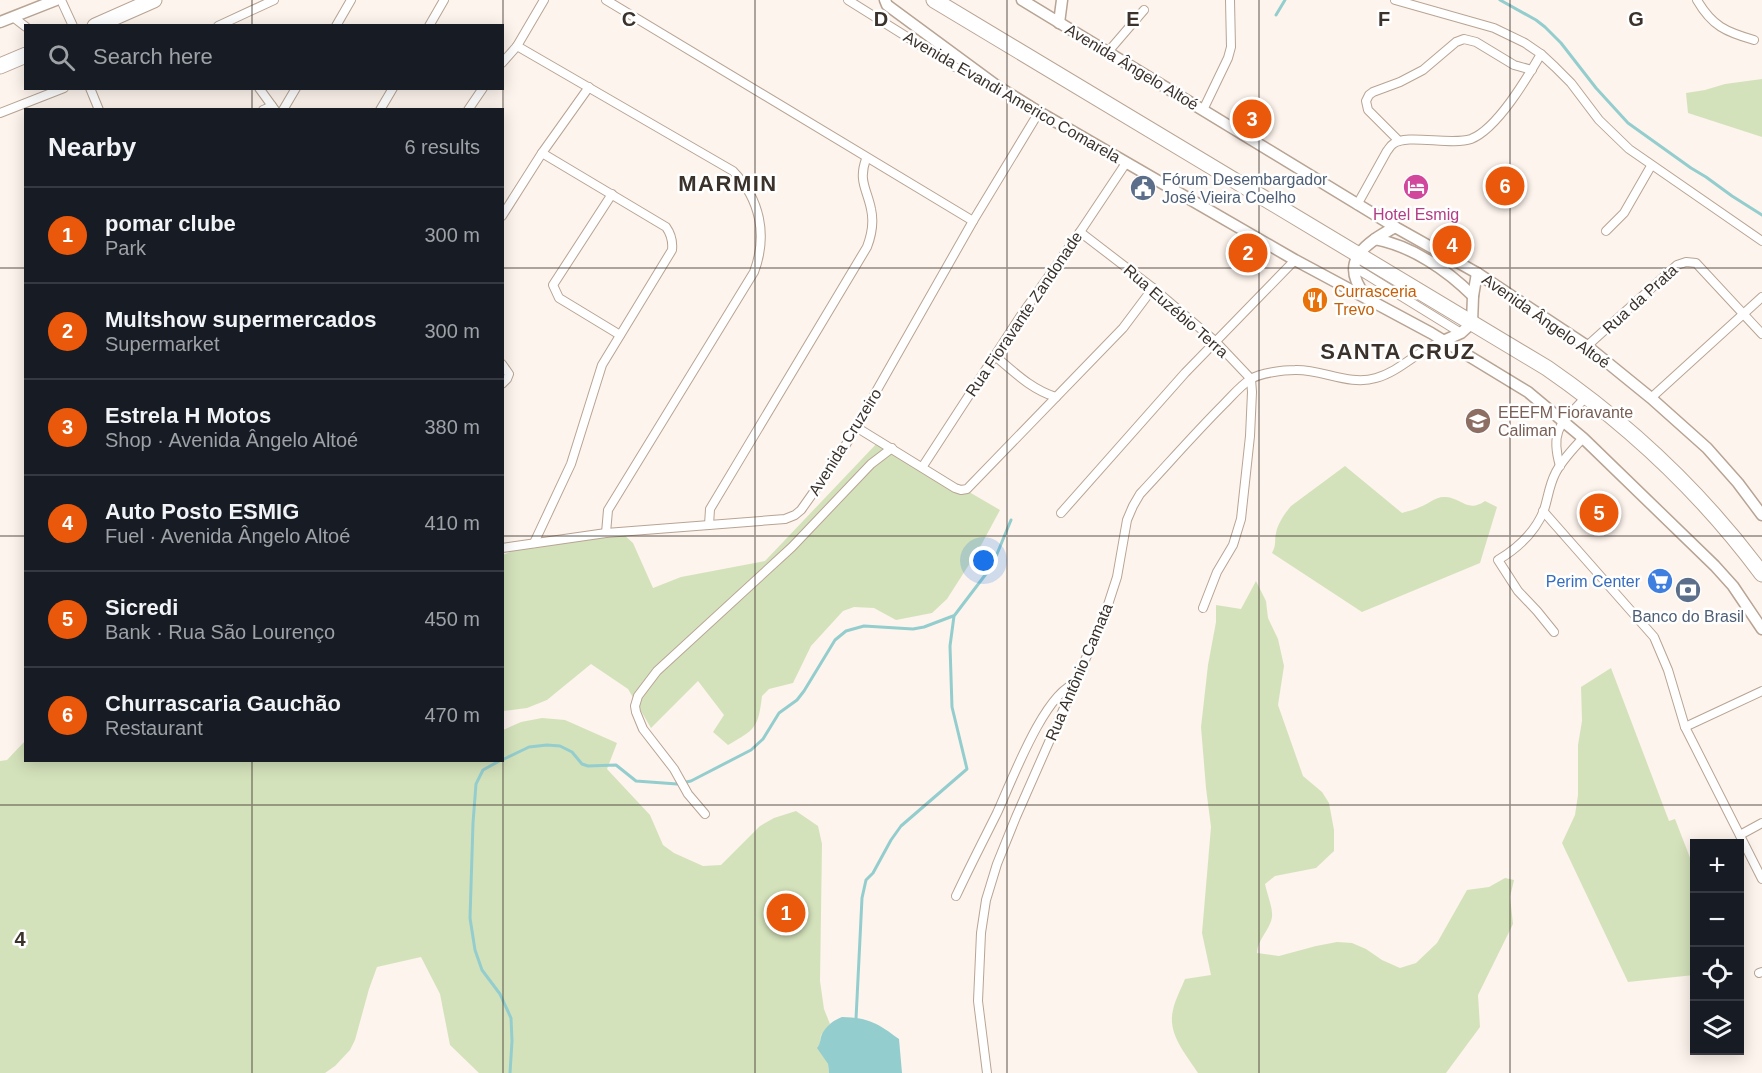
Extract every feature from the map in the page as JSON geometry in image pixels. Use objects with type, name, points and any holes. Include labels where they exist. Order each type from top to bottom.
[{"type":"highway","points":[[100,24],[154,0]]},
{"type":"highway","points":[[934,0],[1467,328],[1547,368],[1587,396],[1635,435],[1671,469],[1722,525],[1762,574]]},
{"type":"highway","points":[[0,66],[24,56]]},
{"type":"street","points":[[0,22],[56,0]]},
{"type":"street","points":[[61,0],[72,24]]},
{"type":"street","points":[[222,24],[274,0]]},
{"type":"street","points":[[337,24],[351,0]]},
{"type":"street","points":[[430,24],[444,0]]},
{"type":"street","points":[[504,61],[517,45],[544,0]]},
{"type":"street","points":[[606,0],[866,159],[973,221]]},
{"type":"street","name":"Avenida Evandi Americo Comarela","points":[[848,0],[955,67],[997,86],[1295,260],[1443,340],[1528,392],[1583,438],[1715,566],[1746,603],[1762,629]]},
{"type":"street","points":[[885,0],[887,5],[997,86]]},
{"type":"street","name":"Avenida Ângelo Altoé","points":[[1022,0],[1395,227],[1477,273],[1587,346],[1652,398],[1715,457],[1762,515]]},
{"type":"street","points":[[1059,23],[1062,0]]},
{"type":"street","points":[[1203,110],[1231,47],[1230,0]]},
{"type":"street","points":[[1395,0],[1494,28],[1526,43],[1571,83],[1613,135],[1651,166],[1762,241]]},
{"type":"street","points":[[1697,0],[1705,13],[1719,27],[1754,40]]},
{"type":"street","points":[[1107,53],[1144,10]]},
{"type":"street","points":[[13,17],[24,25]]},
{"type":"street","points":[[1399,141],[1368,110],[1366,100],[1369,95],[1422,70],[1456,42],[1464,39],[1476,42],[1514,65],[1532,70]]},
{"type":"street","points":[[517,45],[733,171],[746,185],[755,202],[761,231],[760,252],[754,272],[608,510],[606,533]]},
{"type":"street","points":[[1357,204],[1393,144],[1399,141],[1461,141],[1479,135],[1505,108],[1541,54]]},
{"type":"street","points":[[504,213],[542,153],[589,87]]},
{"type":"street","points":[[0,113],[59,90]]},
{"type":"street","points":[[91,90],[98,108]]},
{"type":"street","points":[[260,90],[273,108]]},
{"type":"street","points":[[284,108],[295,90]]},
{"type":"street","points":[[381,108],[392,90]]},
{"type":"street","points":[[469,108],[482,90]]},
{"type":"street","name":"Avenida Cruzeiro","points":[[504,548],[606,533],[785,519],[795,515],[801,510],[840,455],[973,221],[1040,112]]},
{"type":"street","points":[[534,543],[571,464],[602,365],[672,250],[670,234],[666,227],[542,153]]},
{"type":"street","points":[[710,525],[710,509],[867,247],[872,223],[871,207],[862,179],[866,159]]},
{"type":"street","name":"Rua Fioravante Zandonade","points":[[923,466],[1020,317],[1126,163]]},
{"type":"street","points":[[1606,231],[1624,213],[1651,166]]},
{"type":"street","points":[[612,194],[553,285],[559,298],[620,335]]},
{"type":"street","points":[[1367,297],[1354,275],[1356,260],[1367,243],[1395,227]]},
{"type":"street","name":"Rua Euzébio Terra","points":[[1080,232],[1153,288],[1215,341],[1251,379]]},
{"type":"street","points":[[1375,238],[1390,242],[1421,257],[1460,283],[1473,296]]},
{"type":"street","points":[[1061,513],[1166,393],[1295,260]]},
{"type":"street","name":"Rua da Prata","points":[[1587,346],[1677,265],[1686,262],[1696,263],[1744,314]]},
{"type":"street","points":[[1443,340],[1467,328],[1477,273]]},
{"type":"street","points":[[856,427],[956,488],[967,489],[1123,328],[1153,288]]},
{"type":"street","points":[[1652,398],[1762,297]]},
{"type":"street","points":[[1744,314],[1762,333]]},
{"type":"street","name":"Rua Antônio Camata","points":[[987,1073],[978,1001],[981,933],[986,900],[997,864],[1016,817],[1104,617],[1112,595],[1126,520],[1140,494],[1197,431],[1251,379],[1296,370],[1355,380],[1378,378],[1443,340]]},
{"type":"street","points":[[995,356],[1044,393],[1056,397]]},
{"type":"street","points":[[504,365],[509,374],[504,382]]},
{"type":"street","points":[[1203,608],[1217,572],[1233,545],[1241,519],[1250,445],[1251,379]]},
{"type":"street","points":[[1044,393],[1047,406]]},
{"type":"street","points":[[1560,465],[1555,441],[1557,431],[1587,396]]},
{"type":"street","points":[[1554,632],[1518,591],[1498,560],[1515,549],[1532,532],[1543,511],[1548,490],[1560,465],[1583,438]]},
{"type":"street","points":[[705,814],[688,794],[680,777],[643,729],[635,706],[638,696],[657,671],[792,547],[871,464],[892,448]]},
{"type":"street","points":[[1543,511],[1654,638],[1668,670],[1685,727],[1762,879]]},
{"type":"street","points":[[956,896],[1029,742],[1056,698],[1070,685],[1076,683]]},
{"type":"street","points":[[1685,727],[1762,691]]},
{"type":"street","points":[[1740,835],[1762,824]]},
{"type":"green space","points":[[1762,79],[1762,137],[1688,113],[1686,93]]},
{"type":"green space","points":[[880,440],[1000,510],[979,549],[947,599],[932,613],[896,620],[874,608],[854,607],[843,611],[811,646],[793,683],[769,689],[762,696],[759,715],[754,726],[745,735],[728,745],[713,732],[724,715],[698,681],[651,728],[628,689],[591,664],[547,700],[527,708],[504,711],[504,555],[519,548],[622,533],[633,543],[653,588],[681,577],[765,561]]},
{"type":"green space","points":[[1345,466],[1402,513],[1442,497],[1474,506],[1485,501],[1497,507],[1480,563],[1362,612],[1272,553],[1278,526],[1291,506]]},
{"type":"green space","points":[[1256,581],[1266,601],[1268,618],[1278,639],[1284,666],[1278,705],[1303,776],[1322,792],[1329,803],[1334,830],[1334,851],[1316,868],[1275,876],[1265,884],[1272,917],[1257,953],[1279,956],[1337,942],[1352,943],[1400,968],[1416,963],[1437,943],[1467,890],[1489,887],[1505,878],[1514,880],[1510,897],[1513,924],[1478,995],[1480,1027],[1446,1073],[1198,1073],[1175,1035],[1173,1010],[1185,979],[1211,975],[1202,933],[1211,827],[1201,727],[1208,665],[1216,622],[1216,605],[1241,609]]},
{"type":"green space","points":[[1611,668],[1669,821],[1675,819],[1690,858],[1690,975],[1628,982],[1562,843],[1575,815],[1578,795],[1578,745],[1582,721],[1581,687]]},
{"type":"green space","points":[[542,718],[565,720],[617,743],[607,769],[650,815],[663,845],[674,853],[703,866],[721,865],[760,826],[774,818],[796,811],[818,826],[822,844],[820,981],[824,1009],[830,1024],[821,1035],[818,1048],[828,1064],[829,1073],[479,1073],[450,1045],[440,994],[421,957],[377,967],[355,1040],[350,1050],[325,1073],[0,1073],[0,761],[7,760],[24,742],[24,762],[504,762],[504,730],[521,722]]},
{"type":"water","points":[[842,1017],[873,1022],[899,1039],[902,1073],[829,1073],[828,1064],[817,1048],[826,1028],[833,1021]]},
{"type":"waterway","points":[[1276,15],[1285,0]]},
{"type":"waterway","points":[[1500,0],[1545,27],[1628,123],[1762,215]]},
{"type":"waterway","points":[[856,1019],[862,898],[866,880],[873,873],[901,826],[967,769],[952,707],[950,646],[954,616],[992,566],[1011,520]]},
{"type":"waterway","points":[[504,759],[529,747],[560,746],[572,752],[582,764],[588,766],[616,765],[636,781],[677,784],[691,781],[751,750],[763,739],[779,713],[797,700],[804,691],[835,640],[846,631],[864,626],[913,629],[953,616]]},
{"type":"waterway","points":[[497,762],[483,770],[476,784],[470,918],[475,950],[482,970],[500,994],[511,1018],[510,1073]]},
{"type":"place","name":"Estrela H Motos","points":[[1252,119]]},
{"type":"place","name":"Churrascaria Gauchão","points":[[1505,186]]},
{"type":"place","name":"Hotel Esmig","points":[[1416,187]]},
{"type":"place","name":"Fórum Desembargador José Vieira Coelho","points":[[1143,188]]},
{"type":"place","name":"Auto Posto ESMIG","points":[[1452,245]]},
{"type":"place","name":"Multshow supermercados","points":[[1248,253]]},
{"type":"place","name":"Currasceria Trevo","points":[[1315,300]]},
{"type":"place","name":"EEEFM Fioravante Caliman","points":[[1478,421]]},
{"type":"place","name":"Sicredi","points":[[1599,513]]},
{"type":"place","name":"Perim Center","points":[[1660,581]]},
{"type":"place","name":"Banco do Brasil","points":[[1688,590]]},
{"type":"place","name":"pomar clube","points":[[786,913]]},
{"type":"district","name":"MARMIN","points":[[728,183]]},
{"type":"district","name":"SANTA CRUZ","points":[[1398,351]]}]
